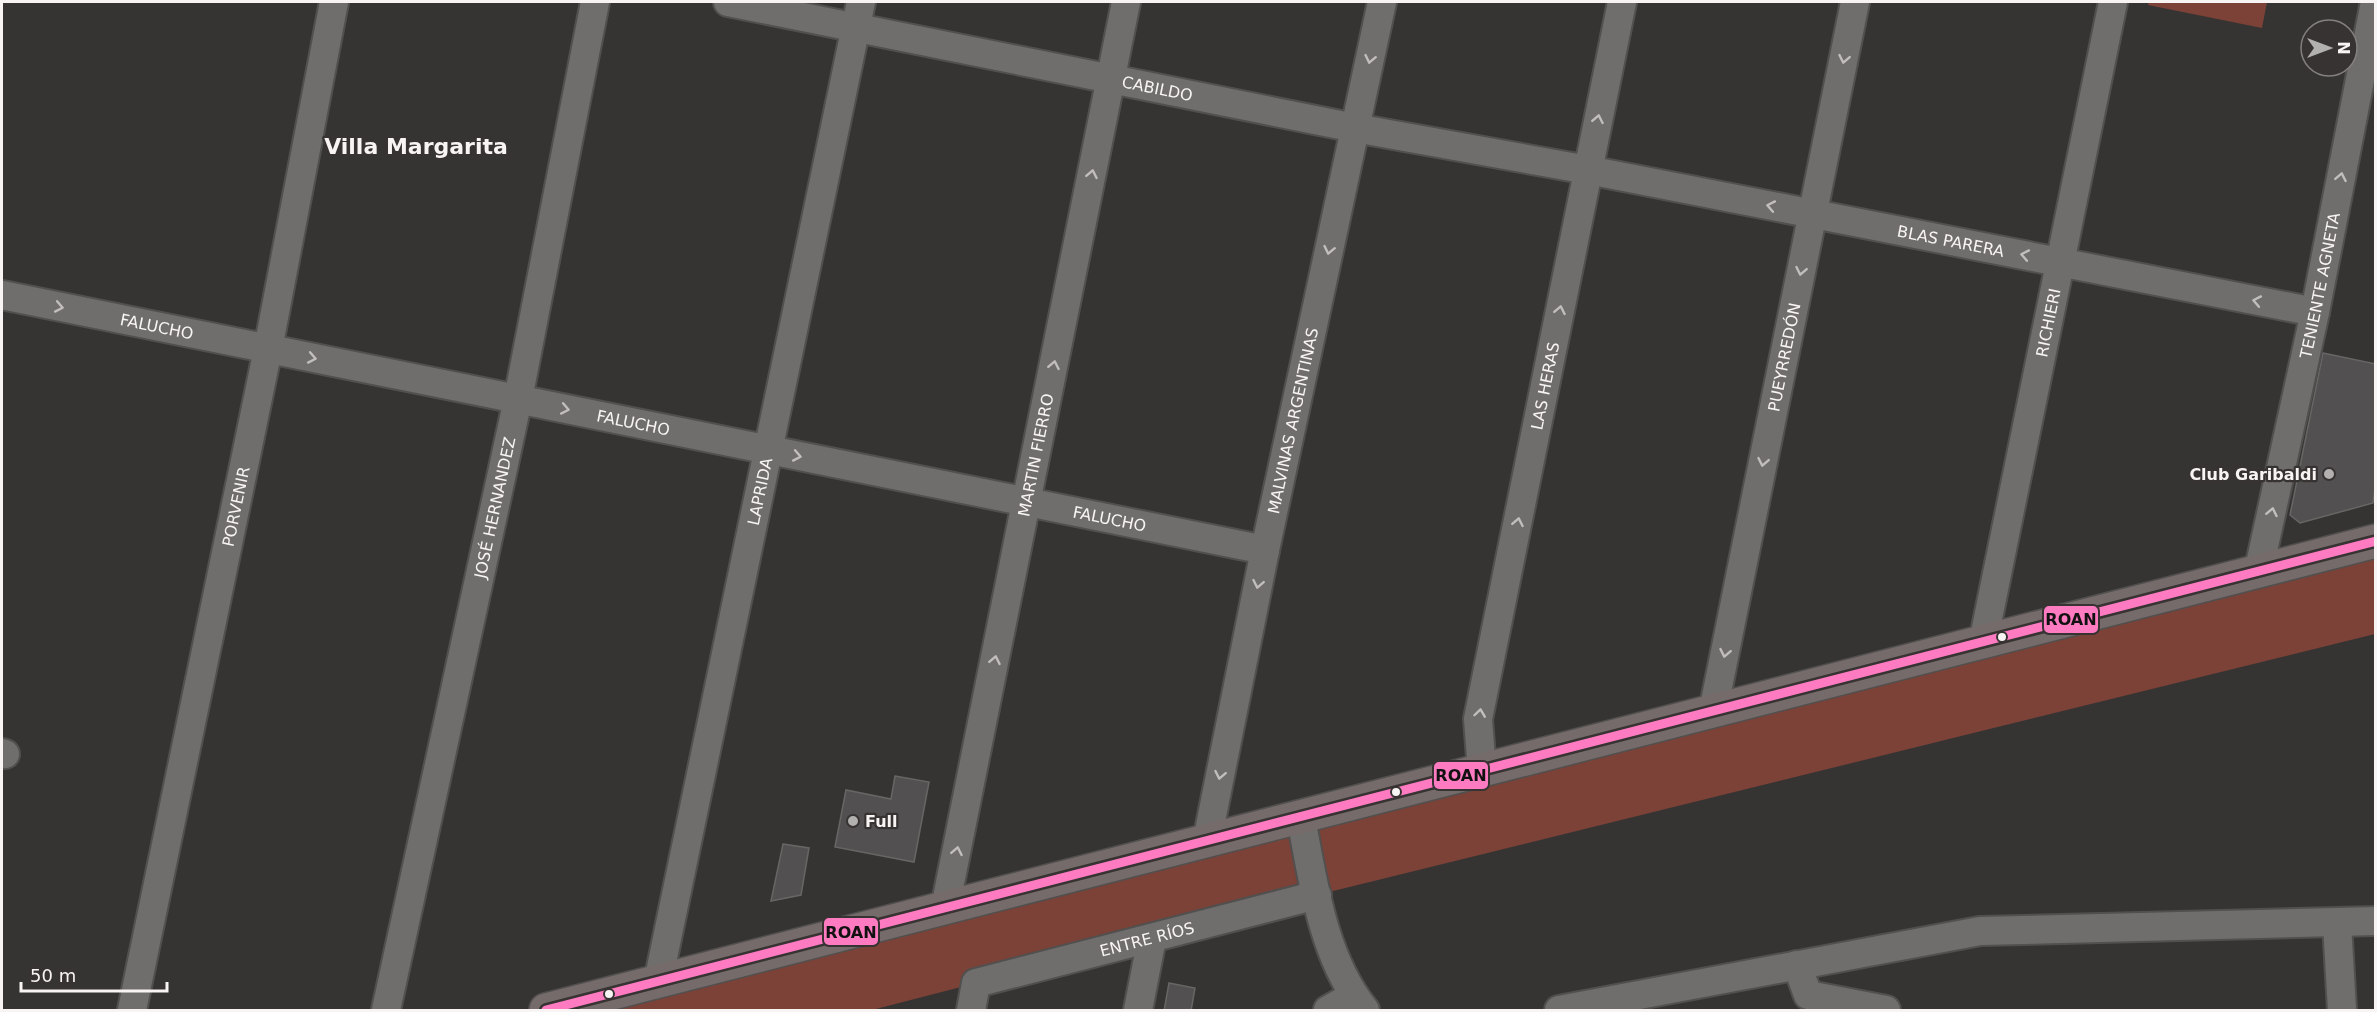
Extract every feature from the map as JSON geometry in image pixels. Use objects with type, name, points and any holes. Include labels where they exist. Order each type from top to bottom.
[{"type":"main road","points":[[546,1011],[1983,643],[2259,569],[2376,541]]},
{"type":"street","name":"PORVENIR","points":[[132,1011],[268,349],[334,2]]},
{"type":"street","name":"JOSÉ HERNANDEZ","points":[[386,1011],[518,399],[595,2]]},
{"type":"street","name":"CABILDO","points":[[728,2],[858,14],[1111,78],[1355,128],[1588,170]]},
{"type":"street","name":"MARTIN FIERRO","points":[[945,908],[1126,2]]},
{"type":"street","name":"MALVINAS ARGENTINAS","points":[[1207,841],[1265,550],[1382,2]]},
{"type":"street","name":"LAS HERAS","points":[[1482,771],[1478,719],[1622,2]]},
{"type":"street","name":"PUEYRREDÓN","points":[[1713,712],[1855,2]]},
{"type":"street","name":"RICHIERI","points":[[1983,643],[2113,2]]},
{"type":"street","name":"TENIENTE AGNETA","points":[[2259,569],[2315,312],[2375,2]]},
{"type":"street","name":"LAPRIDA","points":[[658,982],[858,14]]},
{"type":"street","name":"BLAS PARERA","points":[[1588,170],[2315,312]]},
{"type":"street","name":"FALUCHO","points":[[2,295],[1265,550]]},
{"type":"street","points":[[1301,818],[1317,895],[1332,951],[1359,1003],[1328,1011]]},
{"type":"street","name":"ENTRE RÍOS","points":[[974,997],[1152,938],[1317,895]]},
{"type":"street","points":[[1559,1011],[1980,931],[2376,921]]},
{"type":"street","points":[[2337,923],[2342,1011]]},
{"type":"street","points":[[1138,1011],[1152,938]]},
{"type":"street","points":[[1797,965],[1808,995],[1886,1011]]},
{"type":"shaded area","points":[[2149,2],[2267,2],[2262,28],[2148,5]]},
{"type":"shaded area","points":[[2375,541],[2375,634],[1317,895],[872,1010],[546,1010]]},
{"type":"building","points":[[2323,353],[2376,364],[2373,503],[2300,523],[2290,515]]},
{"type":"building","points":[[895,776],[929,782],[914,862],[835,847],[846,790],[891,799]]},
{"type":"building","points":[[783,844],[809,848],[801,895],[771,901]]},
{"type":"building","points":[[1169,983],[1195,988],[1191,1011],[1164,1011]]},
{"type":"transit line","name":"ROAN","points":[[546,1010],[2376,541]]},
{"type":"place","name":"Club Garibaldi","points":[[2329,474]]},
{"type":"place","name":"Full","points":[[853,821]]},
{"type":"district","name":"Villa Margarita","points":[[416,146]]}]
